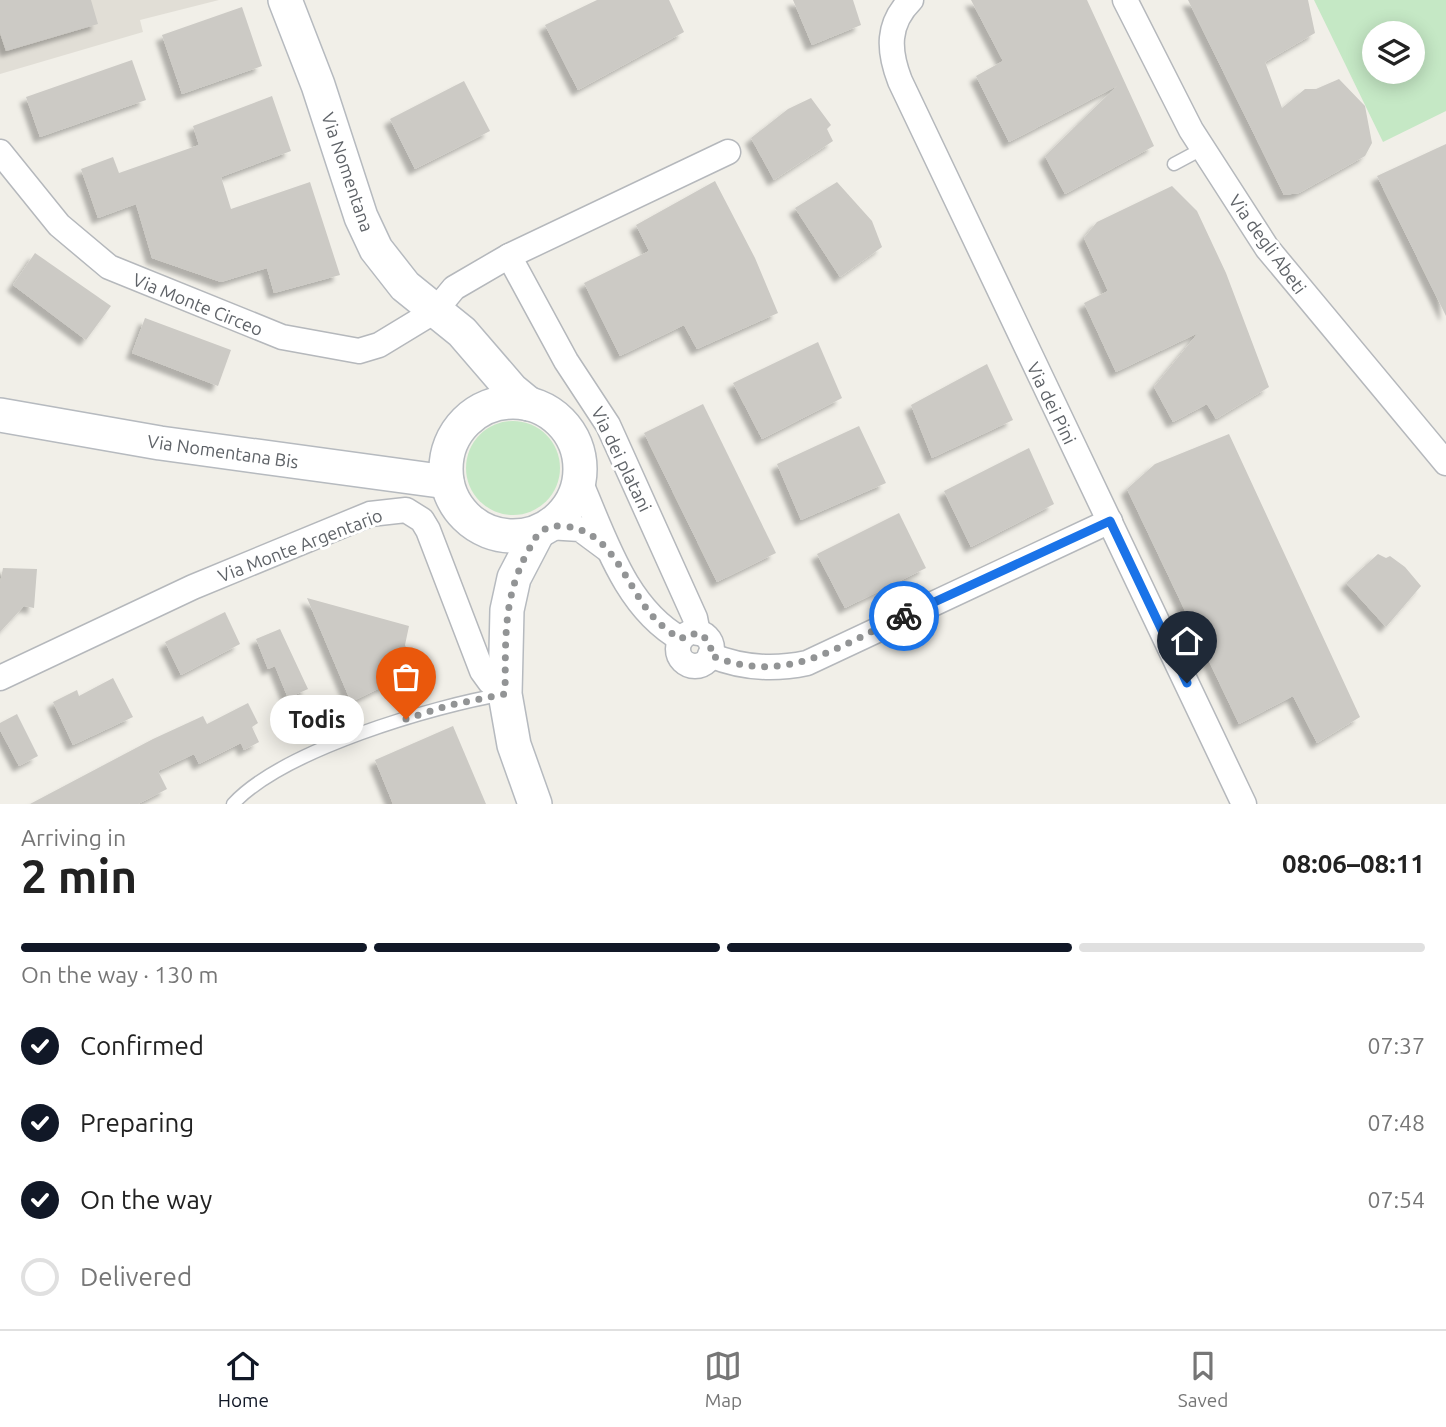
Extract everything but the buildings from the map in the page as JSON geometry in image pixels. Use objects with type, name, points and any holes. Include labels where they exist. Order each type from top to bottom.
[{"type":"main road","name":"Via Nomentana","points":[[285,0],[369,235],[399,280],[463,332],[512,390],[528,404]]},
{"type":"main road","points":[[473,415],[481,384],[478,349]]},
{"type":"main road","points":[[478,527],[497,535],[518,537],[543,529],[563,514],[574,498],[579,479],[578,454],[568,432],[558,419],[528,404],[509,402],[490,406],[473,415],[460,428],[450,445],[446,464],[447,482],[452,498],[493,548],[507,610]]},
{"type":"main road","name":"Via Nomentana Bis","points":[[0,415],[160,443],[447,482]]},
{"type":"main road","points":[[535,804],[518,762],[505,694],[507,610],[514,578],[543,529]]},
{"type":"street","name":"Via dei Pini","points":[[911,0],[897,16],[891,35],[896,70],[998,293],[1244,804]]},
{"type":"street","name":"Via degli Abeti","points":[[1125,0],[1202,149],[1289,276],[1446,463]]},
{"type":"street","name":"Via Monte Circeo","points":[[0,152],[49,215],[99,261],[132,279],[282,337],[359,351],[379,345],[435,311]]},
{"type":"street","points":[[435,311],[454,288],[509,256],[728,152]]},
{"type":"street","name":"Via dei platani","points":[[509,256],[566,361],[608,425],[695,618],[689,636],[678,654],[689,666],[704,664],[710,655],[744,666],[776,667],[807,663],[1110,521]]},
{"type":"street","points":[[579,479],[608,550],[649,615],[689,636]]},
{"type":"street","name":"Via Monte Argentario","points":[[0,678],[295,543],[370,514],[400,509],[422,520],[432,535],[482,671],[490,682],[505,694]]},
{"type":"street","points":[[543,529],[580,529],[608,550]]},
{"type":"lane","points":[[1174,164],[1202,149]]},
{"type":"lane","points":[[233,804],[263,780],[315,753],[426,712],[505,694]]},
{"type":"shaded area","points":[[0,0],[219,0],[140,20],[143,32],[0,74]]},
{"type":"green space","points":[[1314,0],[1446,0],[1446,111],[1383,142]]},
{"type":"green space","points":[[513,421],[531,424],[546,435],[557,450],[560,468],[557,486],[546,501],[531,512],[513,515],[495,512],[480,501],[469,486],[466,468],[469,450],[480,435],[495,424]]},
{"type":"way so far","points":[[406,719],[450,705],[505,694],[507,610],[514,578],[538,532],[548,527],[563,526],[586,531],[608,550],[643,608],[654,620],[681,639],[688,634],[702,634],[711,646],[710,655],[726,662],[744,666],[776,667],[807,663],[904,616]]},
{"type":"place","name":"Todis","points":[[406,719]]},
{"type":"route","points":[[904,616],[1110,521],[1187,683]]}]
